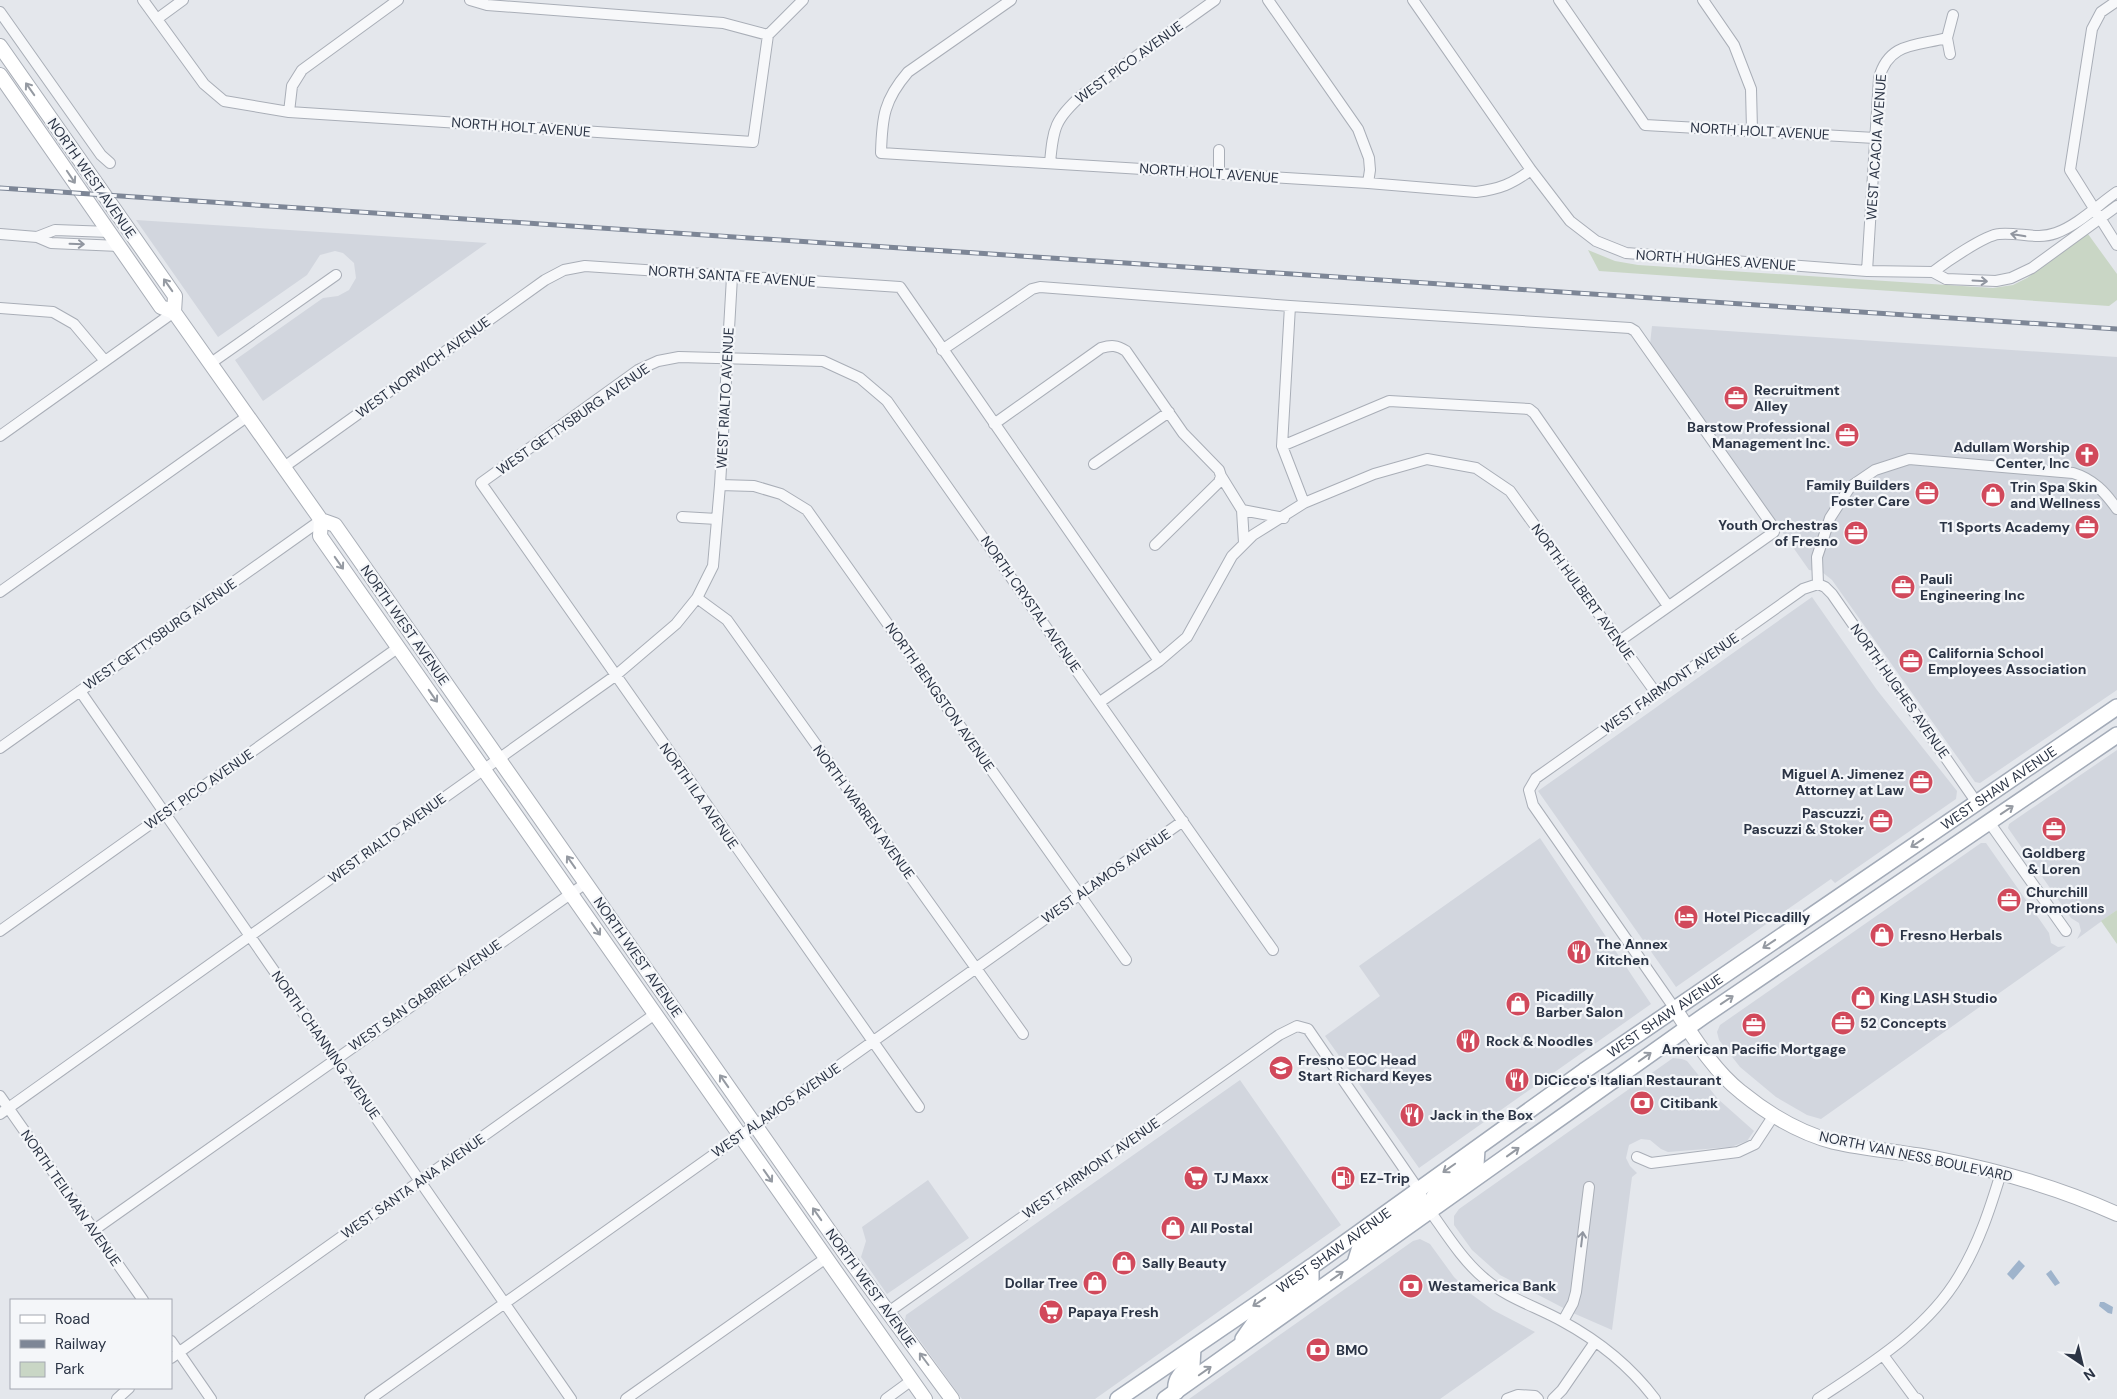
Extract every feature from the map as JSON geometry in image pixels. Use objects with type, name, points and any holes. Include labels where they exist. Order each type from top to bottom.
[{"type":"main road","name":"NORTH WEST AVENUE","points":[[0,46],[176,296],[174,312]]},
{"type":"main road","name":"NORTH WEST AVENUE","points":[[0,75],[161,307],[174,312],[321,520],[335,525],[888,1314],[952,1399]]},
{"type":"main road","points":[[110,232],[119,234],[138,258],[151,261]]},
{"type":"main road","name":"NORTH WEST AVENUE","points":[[321,520],[320,536],[925,1399]]},
{"type":"main road","name":"WEST SHAW AVENUE","points":[[1170,1395],[1430,1211],[1681,1019],[1977,803],[2117,707]]},
{"type":"main road","points":[[1989,822],[1987,813],[1992,805],[2062,757],[2100,719]]},
{"type":"main road","name":"WEST SHAW AVENUE","points":[[1118,1399],[1311,1267],[1584,1071],[1681,1019],[1863,909],[2117,735]]},
{"type":"main road","points":[[1863,909],[1903,869],[1974,820],[1978,812],[1977,803]]},
{"type":"main road","name":"NORTH VAN NESS BOULEVARD","points":[[1681,1019],[1727,1080],[1747,1097],[1800,1130],[1832,1141],[1939,1159],[2001,1173],[2085,1199],[2117,1214]]},
{"type":"main road","points":[[1430,1211],[1429,1206],[1434,1195],[1476,1165],[1477,1149]]},
{"type":"main road","points":[[1355,1263],[1360,1247],[1417,1205],[1419,1201],[1418,1190]]},
{"type":"main road","points":[[806,1229],[816,1234],[824,1242],[872,1308],[880,1314],[888,1314]]},
{"type":"main road","points":[[1236,1348],[1257,1319],[1311,1280],[1311,1267]]},
{"type":"main road","points":[[1170,1395],[1183,1371],[1192,1365],[1193,1348]]},
{"type":"street","points":[[143,0],[204,84],[224,101],[289,112],[292,86],[302,70],[398,0]]},
{"type":"street","points":[[157,19],[184,0]]},
{"type":"street","points":[[470,0],[487,5],[723,23],[768,35],[803,0]]},
{"type":"street","name":"NORTH HOLT AVENUE","points":[[1010,0],[908,72],[895,87],[887,104],[882,126],[881,152],[1368,183],[1476,192],[1493,190],[1512,184],[1531,170]]},
{"type":"street","name":"WEST PICO AVENUE","points":[[1050,163],[1053,133],[1067,108],[1082,95],[1216,0]]},
{"type":"street","points":[[1268,0],[1358,129],[1369,158],[1368,183]]},
{"type":"street","name":"NORTH HUGHES AVENUE","points":[[1413,0],[1531,170],[1570,221],[1596,241],[1626,253],[1641,255],[1867,270],[1933,272]]},
{"type":"street","name":"NORTH HOLT AVENUE","points":[[1560,0],[1645,125],[1875,138]]},
{"type":"street","points":[[1703,0],[1734,44],[1751,89],[1752,130]]},
{"type":"street","points":[[2117,1],[2101,12],[2092,29],[2070,170],[2117,245]]},
{"type":"street","points":[[0,12],[101,155],[110,163]]},
{"type":"street","points":[[1950,54],[1947,38],[1953,15]]},
{"type":"street","name":"NORTH HOLT AVENUE","points":[[289,112],[753,142],[768,35]]},
{"type":"street","name":"WEST ACACIA AVENUE","points":[[1867,270],[1879,78],[1882,67],[1891,55],[1901,48],[1947,38]]},
{"type":"street","points":[[1219,150],[1219,174]]},
{"type":"street","points":[[2117,192],[2058,232],[2045,236],[2026,237],[2009,234],[1988,236],[1933,272],[1946,279],[1996,282],[2022,273],[2117,206]]},
{"type":"street","points":[[36,237],[55,230],[110,232]]},
{"type":"street","points":[[0,234],[36,237],[51,243],[119,246]]},
{"type":"street","points":[[2045,236],[2052,252]]},
{"type":"street","name":"NORTH SANTA FE AVENUE","points":[[564,270],[585,266],[900,288],[942,350]]},
{"type":"street","name":"WEST NORWICH AVENUE","points":[[284,466],[545,280],[564,270]]},
{"type":"street","points":[[211,363],[336,275]]},
{"type":"street","name":"WEST RIALTO AVENUE","points":[[4,1111],[615,676],[676,624],[697,598],[712,566],[720,485],[732,277]]},
{"type":"street","points":[[1159,661],[942,350],[1032,289],[1040,287],[1290,306],[1630,328],[1635,332],[1774,528],[1774,532],[1618,642]]},
{"type":"street","points":[[1100,702],[1159,661],[1187,637],[1232,556],[1244,542],[1304,504],[1282,446],[1290,306]]},
{"type":"street","points":[[0,308],[53,312],[74,324],[105,361]]},
{"type":"street","points":[[0,436],[174,312]]},
{"type":"street","points":[[994,424],[1100,348],[1110,345],[1118,346],[1126,351],[1183,433],[1218,470],[1242,510],[1244,542]]},
{"type":"street","name":"WEST GETTYSBURG AVENUE","points":[[481,484],[638,370],[658,361],[679,357],[726,359]]},
{"type":"street","name":"NORTH CRYSTAL AVENUE","points":[[726,359],[823,361],[860,378],[887,401],[1273,950]]},
{"type":"street","points":[[1282,446],[1389,401],[1529,409],[1534,413],[1668,606]]},
{"type":"street","points":[[1094,464],[1169,412]]},
{"type":"street","points":[[0,592],[248,416]]},
{"type":"street","name":"NORTH HULBERT AVENUE","points":[[1304,504],[1374,474],[1427,459],[1476,468],[1510,491],[1656,693]]},
{"type":"street","points":[[1818,584],[1818,557],[1830,518],[1850,486],[1875,470],[1909,459],[2073,473],[2083,476],[2106,492],[2117,509]]},
{"type":"street","points":[[1155,545],[1219,482],[1221,476]]},
{"type":"street","name":"NORTH ILA AVENUE","points":[[481,484],[918,1107]]},
{"type":"street","name":"NORTH BENGSTON AVENUE","points":[[720,485],[754,486],[781,494],[807,510],[1126,960]]},
{"type":"street","points":[[1242,510],[1284,518]]},
{"type":"street","points":[[682,517],[717,519]]},
{"type":"street","name":"WEST GETTYSBURG AVENUE","points":[[0,748],[321,520]]},
{"type":"street","name":"NORTH HUGHES AVENUE","points":[[1818,584],[1825,587],[1832,594],[1977,803]]},
{"type":"street","name":"WEST FAIRMONT AVENUE","points":[[1681,1019],[1533,804],[1529,790],[1536,778],[1803,589],[1818,584]]},
{"type":"street","name":"NORTH WARREN AVENUE","points":[[697,598],[727,620],[1023,1034]]},
{"type":"street","name":"WEST PICO AVENUE","points":[[0,931],[399,647]]},
{"type":"street","name":"NORTH CHANNING AVENUE","points":[[80,692],[571,1399]]},
{"type":"street","name":"WEST ALAMOS AVENUE","points":[[370,1399],[1183,821]]},
{"type":"street","points":[[1989,822],[2066,931]]},
{"type":"street","name":"WEST SAN GABRIEL AVENUE","points":[[94,1230],[586,882]]},
{"type":"street","name":"WEST SANTA ANA AVENUE","points":[[175,1355],[655,1014]]},
{"type":"street","name":"WEST FAIRMONT AVENUE","points":[[888,1314],[1271,1040],[1297,1026],[1308,1029],[1418,1190]]},
{"type":"street","name":"NORTH TEILMAN AVENUE","points":[[0,1096],[4,1111],[94,1230],[142,1299]]},
{"type":"street","points":[[1637,1157],[1651,1162],[1738,1152],[1755,1144],[1774,1115]]},
{"type":"street","points":[[1818,1399],[1883,1355],[1910,1332],[1940,1302],[1958,1278],[1986,1221],[2001,1173]]},
{"type":"street","points":[[1563,1321],[1573,1303],[1576,1288],[1589,1187]]},
{"type":"street","points":[[1430,1211],[1462,1256],[1486,1280],[1512,1297],[1563,1321],[1595,1342],[1622,1363],[1655,1399]]},
{"type":"street","points":[[626,1399],[826,1258]]},
{"type":"street","points":[[1553,1399],[1562,1390],[1595,1342]]},
{"type":"street","points":[[175,1355],[211,1399]]},
{"type":"street","points":[[1883,1355],[1914,1397],[1918,1399]]},
{"type":"street","points":[[886,1399],[912,1380]]},
{"type":"street","points":[[117,1399],[128,1389]]},
{"type":"street","points":[[1507,1399],[1518,1395],[1535,1396],[1538,1399]]},
{"type":"shaded area","points":[[136,220],[487,243],[263,401],[235,360],[323,298],[338,296],[349,290],[356,278],[354,263],[343,253],[335,251],[320,255],[307,275],[218,337]]},
{"type":"shaded area","points":[[1652,326],[2117,357],[2117,690],[1980,783],[1975,782],[1832,580],[1822,572],[1809,570],[1650,344]]},
{"type":"shaded area","points":[[1812,597],[1877,690],[1957,791],[1956,799],[1835,883],[1831,879],[1676,987],[1538,791]]},
{"type":"shaded area","points":[[2117,750],[2117,910],[2077,939],[2081,931],[2079,923],[2071,918],[2008,828],[2009,824]]},
{"type":"shaded area","points":[[1540,838],[1651,1004],[1419,1168],[1325,1036],[1380,996],[1359,966]]},
{"type":"shaded area","points":[[1981,843],[1986,843],[2049,933],[2051,943],[2058,947],[2066,946],[1821,1119],[1807,1115],[1776,1097],[1740,1067],[1719,1040],[1717,1032],[1720,1025]]},
{"type":"shaded area","points":[[1673,1058],[1687,1061],[1718,1099],[1754,1131],[1747,1141],[1731,1147],[1668,1152],[1650,1140],[1641,1139],[1629,1145],[1626,1158],[1630,1166],[1637,1173],[1632,1177],[1612,1330],[1573,1313],[1500,1275],[1472,1250],[1454,1225],[1454,1216],[1459,1209]]},
{"type":"shaded area","points":[[1240,1080],[1341,1225],[1095,1399],[962,1399],[905,1320],[906,1315]]},
{"type":"shaded area","points":[[928,1180],[969,1238],[887,1294],[861,1257],[866,1241],[862,1227]]},
{"type":"shaded area","points":[[1420,1239],[1430,1244],[1454,1277],[1471,1294],[1493,1310],[1535,1332],[1440,1399],[1189,1399],[1413,1241]]},
{"type":"green space","points":[[2088,234],[2117,274],[2117,300],[2109,306],[1599,271],[1588,250],[1615,261],[1638,265],[1993,288],[2013,285],[2027,278]]},
{"type":"green space","points":[[2117,910],[2117,944],[2101,921]]},
{"type":"water","points":[[2019,1260],[2025,1266],[2013,1280],[2007,1274]]},
{"type":"water","points":[[2051,1270],[2060,1283],[2055,1286],[2046,1274]]},
{"type":"water","points":[[2100,1302],[2113,1307],[2112,1314],[2099,1306]]},
{"type":"railway","points":[[0,188],[2117,329]]},
{"type":"place","name":"Recruitment Alley","points":[[1736,398]]},
{"type":"place","name":"Barstow Professional Management Inc.","points":[[1847,435]]},
{"type":"place","name":"Adullam Worship Center, Inc","points":[[2087,455]]},
{"type":"place","name":"Family Builders Foster Care","points":[[1927,493]]},
{"type":"place","name":"Trin Spa Skin and Wellness","points":[[1993,495]]},
{"type":"place","name":"T1 Sports Academy","points":[[2087,527]]},
{"type":"place","name":"Youth Orchestras of Fresno","points":[[1856,533]]},
{"type":"place","name":"Pauli Engineering Inc","points":[[1903,587]]},
{"type":"place","name":"California School Employees Association","points":[[1911,661]]},
{"type":"place","name":"Miguel A. Jimenez Attorney at Law","points":[[1921,782]]},
{"type":"place","name":"Pascuzzi, Pascuzzi & Stoker","points":[[1881,821]]},
{"type":"place","name":"Goldberg & Loren","points":[[2054,829]]},
{"type":"place","name":"Churchill Promotions","points":[[2009,900]]},
{"type":"place","name":"Hotel Piccadilly","points":[[1686,917]]},
{"type":"place","name":"Fresno Herbals","points":[[1882,935]]},
{"type":"place","name":"The Annex Kitchen","points":[[1579,952]]},
{"type":"place","name":"King LASH Studio","points":[[1863,998]]},
{"type":"place","name":"Picadilly Barber Salon","points":[[1518,1004]]},
{"type":"place","name":"52 Concepts","points":[[1843,1023]]},
{"type":"place","name":"American Pacific Mortgage","points":[[1754,1025]]},
{"type":"place","name":"Rock & Noodles","points":[[1468,1041]]},
{"type":"place","name":"Fresno EOC Head Start Richard Keyes","points":[[1281,1068]]},
{"type":"place","name":"DiCicco's Italian Restaurant","points":[[1517,1080]]},
{"type":"place","name":"Citibank","points":[[1642,1103]]},
{"type":"place","name":"Jack in the Box","points":[[1412,1115]]},
{"type":"place","name":"TJ Maxx","points":[[1196,1178]]},
{"type":"place","name":"EZ-Trip","points":[[1343,1178]]},
{"type":"place","name":"All Postal","points":[[1173,1228]]},
{"type":"place","name":"Sally Beauty","points":[[1124,1263]]},
{"type":"place","name":"Dollar Tree","points":[[1095,1283]]},
{"type":"place","name":"Westamerica Bank","points":[[1411,1286]]},
{"type":"place","name":"Papaya Fresh","points":[[1051,1312]]},
{"type":"place","name":"BMO","points":[[1318,1350]]}]
